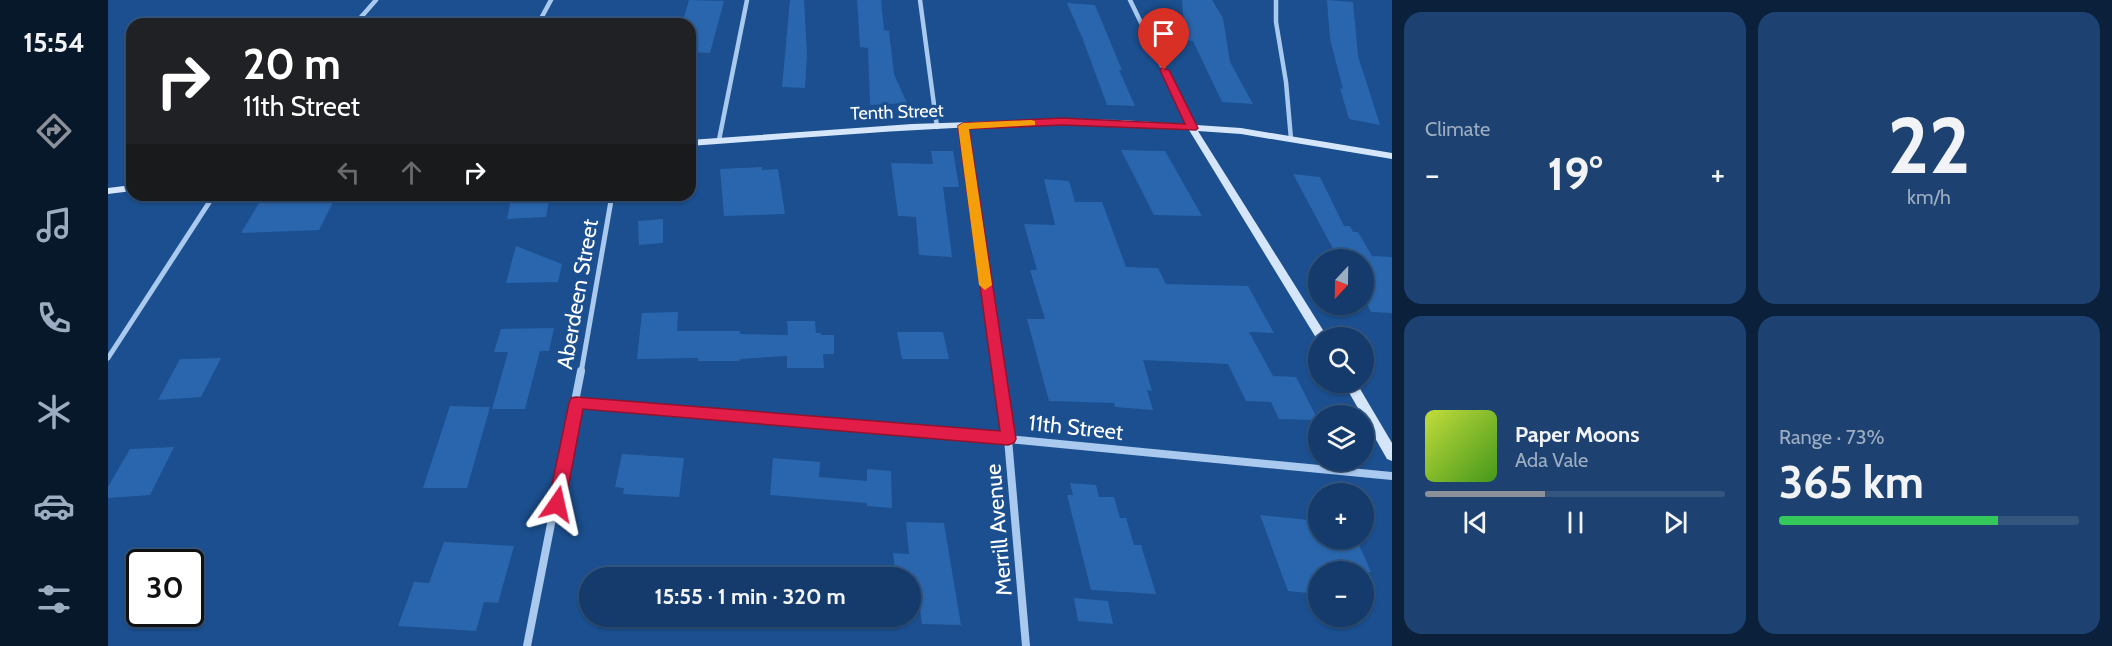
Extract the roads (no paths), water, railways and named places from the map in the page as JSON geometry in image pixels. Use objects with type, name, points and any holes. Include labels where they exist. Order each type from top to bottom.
[{"type":"street","points":[[360,18],[376,0]]},
{"type":"street","points":[[541,18],[551,0]]},
{"type":"street","points":[[719,140],[747,0]]},
{"type":"street","points":[[920,0],[937,127]]},
{"type":"street","points":[[1130,0],[1192,128],[1315,327]]},
{"type":"street","points":[[1276,0],[1276,22],[1286,82],[1291,139]]},
{"type":"street","name":"Tenth Street","points":[[696,142],[833,131],[1062,122],[1121,123],[1241,131],[1392,156]]},
{"type":"street","name":"Merrill Avenue","points":[[963,126],[1008,439],[1026,646]]},
{"type":"street","points":[[108,191],[126,189]]},
{"type":"street","points":[[108,358],[210,201]]},
{"type":"street","name":"Aberdeen Street","points":[[527,646],[576,403],[611,201]]},
{"type":"street","points":[[1355,393],[1392,455]]},
{"type":"street","name":"11th Street","points":[[576,403],[1008,439],[1392,476]]}]
